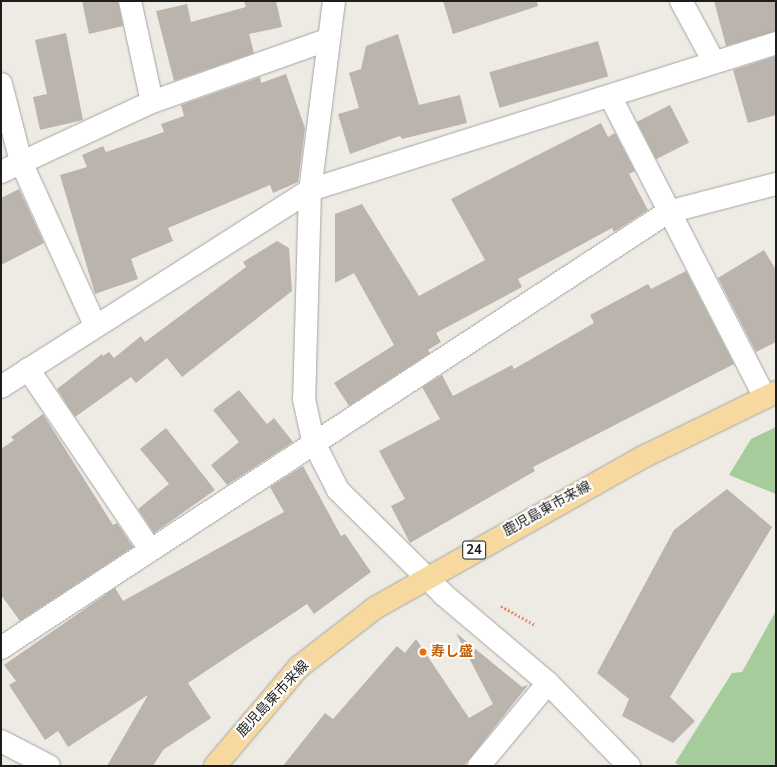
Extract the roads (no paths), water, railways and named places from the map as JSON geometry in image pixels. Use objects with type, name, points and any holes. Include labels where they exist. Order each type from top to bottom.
[{"type":"main road","name":"鹿児島東市来線","points":[[215,766],[299,667],[375,608],[426,577],[643,456],[771,395]]},
{"type":"street","points":[[130,1],[152,102]]},
{"type":"street","points":[[334,1],[327,40],[310,190],[304,399],[313,441],[338,490],[426,577],[548,683],[629,766]]},
{"type":"street","points":[[681,1],[714,62]]},
{"type":"street","points":[[1,172],[152,102],[327,40]]},
{"type":"street","points":[[1,387],[95,325],[310,190],[776,43]]},
{"type":"street","points":[[1,84],[21,162],[95,325]]},
{"type":"street","points":[[610,96],[668,212],[771,395]]},
{"type":"street","points":[[1,648],[149,548],[668,212],[776,184]]},
{"type":"street","points":[[28,369],[149,548]]},
{"type":"street","points":[[479,766],[548,683]]},
{"type":"street","points":[[1,741],[49,766]]},
{"type":"place","name":"寿し盛","points":[[423,652]]}]
